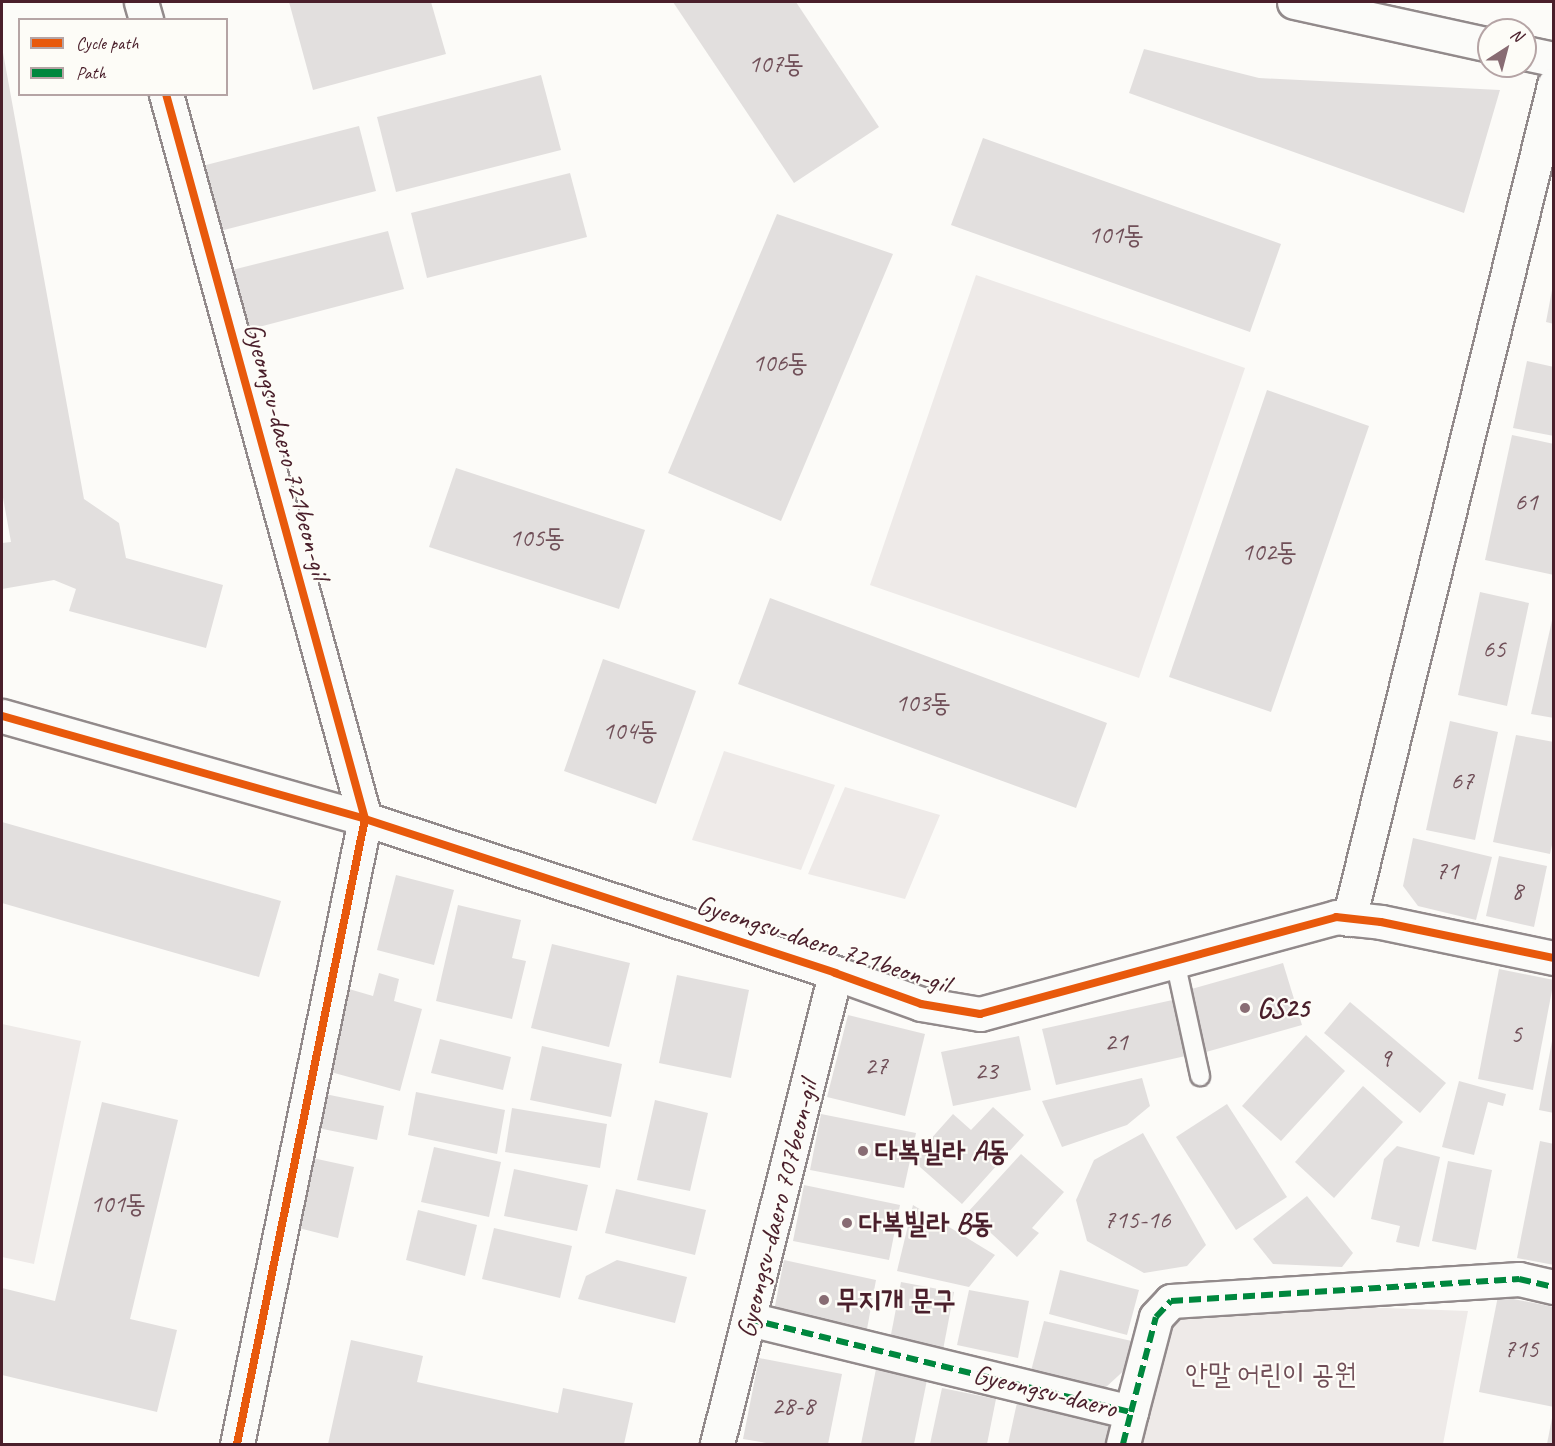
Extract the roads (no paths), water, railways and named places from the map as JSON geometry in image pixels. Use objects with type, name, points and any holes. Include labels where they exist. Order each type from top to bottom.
[{"type":"street","points":[[141,2],[145,18]]},
{"type":"street","points":[[1294,2],[1477,42]]},
{"type":"street","points":[[1537,55],[1554,59]]},
{"type":"street","points":[[1349,919],[1554,85]]},
{"type":"street","name":"Gyeongsu-daero 721beon-gil","points":[[167,96],[365,819]]},
{"type":"street","name":"Gyeongsu-daero 721beon-gil","points":[[2,716],[365,819],[836,973],[921,1004],[980,1014],[1336,917],[1381,922],[1554,958]]},
{"type":"street","points":[[237,1444],[365,819]]},
{"type":"street","name":"Gyeongsu-daero 707beon-gil","points":[[717,1444],[836,973]]},
{"type":"street","name":"Gyeongsu-daero","points":[[749,1319],[1131,1412],[1156,1317],[1171,1301],[1519,1279],[1554,1287]]},
{"type":"street","points":[[1123,1444],[1131,1412]]},
{"type":"lane","points":[[1175,961],[1200,1076]]},
{"type":"place","name":"GS25","points":[[1245,1008]]},
{"type":"place","name":"다복빌라 A동","points":[[863,1151]]},
{"type":"place","name":"다복빌라 B동","points":[[847,1223]]},
{"type":"place","name":"무지개 문구","points":[[824,1300]]},
{"type":"park label","name":"안말 어린이 공원","points":[[1271,1374]]}]
